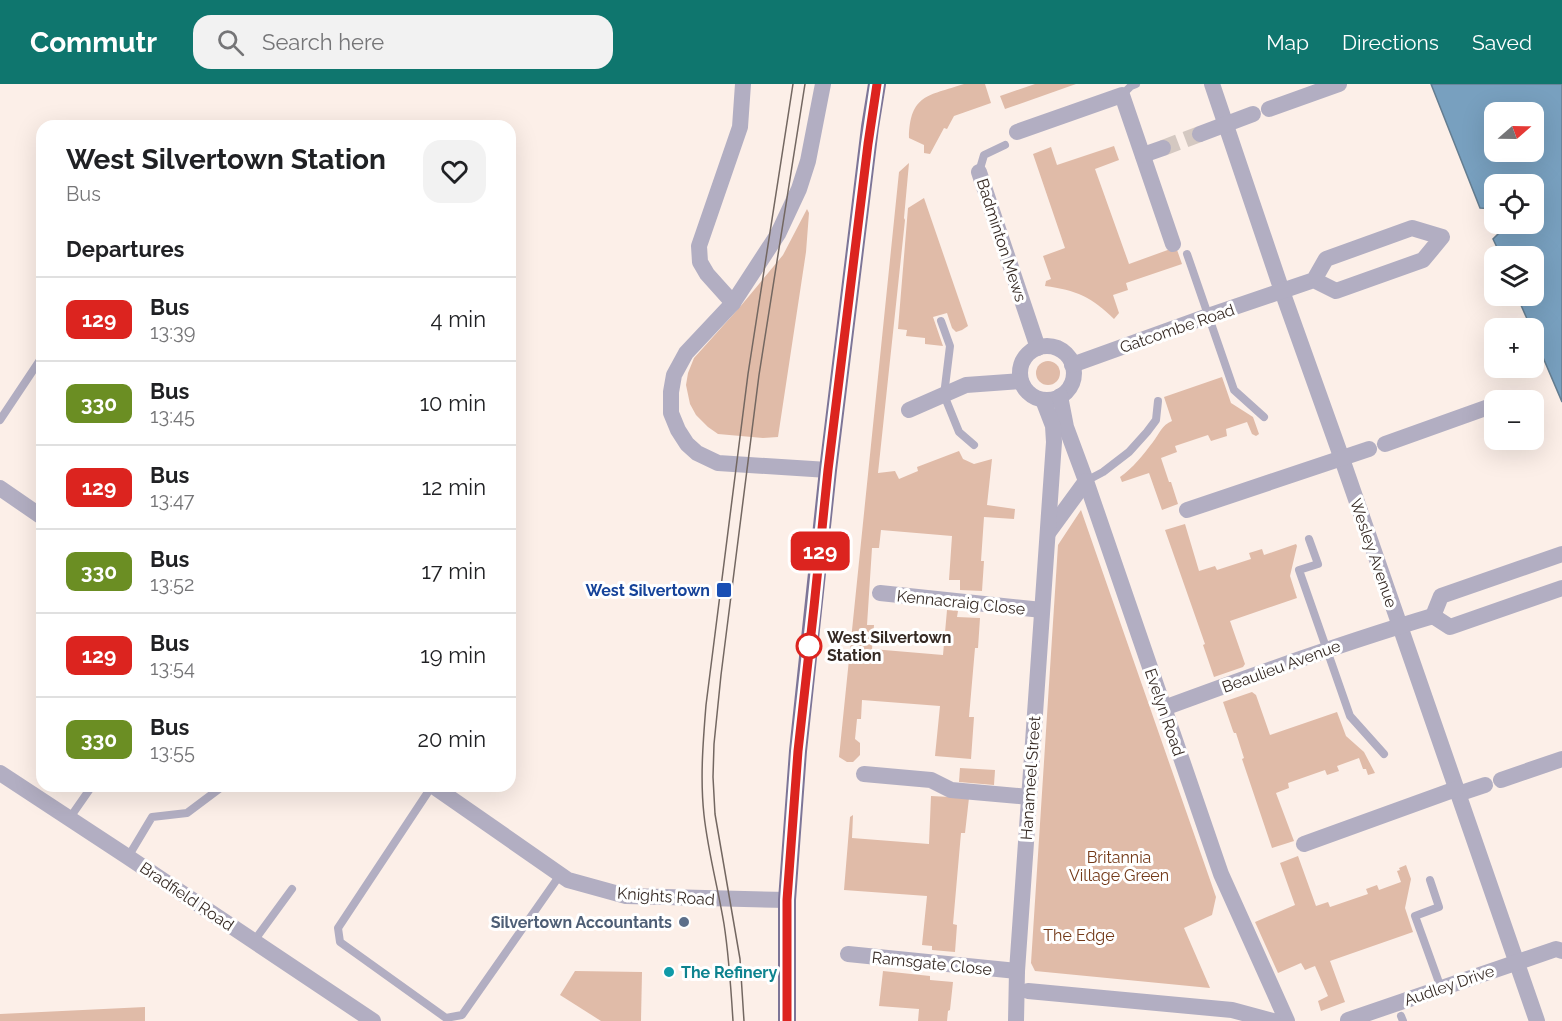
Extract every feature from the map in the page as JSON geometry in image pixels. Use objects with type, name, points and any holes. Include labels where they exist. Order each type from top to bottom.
[{"type":"main road","points":[[787,1021],[787,900],[798,751],[828,470],[877,84]]},
{"type":"street","points":[[733,303],[707,274],[700,262],[699,246],[740,127],[743,84]]},
{"type":"street","points":[[824,84],[808,161],[799,189],[778,234],[733,303],[686,353],[674,375],[671,413],[687,444],[697,453],[718,463],[828,470]]},
{"type":"street","name":"Wesley Avenue","points":[[1212,84],[1537,1021]]},
{"type":"street","points":[[1200,134],[1339,84]]},
{"type":"street","points":[[1017,132],[1122,95],[1180,249]]},
{"type":"street","points":[[1143,155],[1163,148]]},
{"type":"street","name":"Badminton Mews","points":[[979,172],[1038,348]]},
{"type":"street","points":[[1412,228],[1442,237],[1423,260],[1336,291],[1314,280],[1326,259],[1412,228]]},
{"type":"street","name":"Gatcombe Road","points":[[1072,365],[1314,280]]},
{"type":"street","points":[[1054,347],[1062,351],[1072,365],[1074,374],[1072,383],[1067,391],[1052,399],[1035,398],[1021,381],[1020,372],[1025,357],[1030,351],[1038,348],[1054,347]]},
{"type":"street","points":[[909,410],[966,385],[1021,381]]},
{"type":"street","name":"Evelyn Road","points":[[1060,396],[1066,427],[1221,874],[1287,1021]]},
{"type":"street","name":"Hanameel Street","points":[[1016,1021],[1017,971],[1054,442],[1053,426],[1043,400]]},
{"type":"street","points":[[1187,510],[1342,459],[1484,409]]},
{"type":"street","points":[[1048,534],[1086,481]]},
{"type":"street","points":[[0,488],[36,513]]},
{"type":"street","points":[[1562,554],[1441,596],[1433,616],[1450,627],[1562,588]]},
{"type":"street","name":"Kennacraig Close","points":[[880,593],[1042,610]]},
{"type":"street","name":"Beaulieu Avenue","points":[[1164,708],[1326,649],[1433,616]]},
{"type":"street","points":[[1304,844],[1457,791],[1493,783],[1562,759]]},
{"type":"street","name":"Bradfield Road","points":[[0,773],[373,1021]]},
{"type":"street","points":[[864,774],[931,780],[951,790],[1029,797]]},
{"type":"street","name":"Knights Road","points":[[441,792],[568,880],[626,896],[787,900]]},
{"type":"street","name":"Audley Drive","points":[[1348,1020],[1371,1017],[1441,988],[1560,945]]},
{"type":"street","name":"Ramsgate Close","points":[[848,954],[1017,971]]},
{"type":"street","points":[[1028,991],[1232,1010],[1273,1021]]},
{"type":"lane","points":[[1122,95],[1136,84]]},
{"type":"lane","name":"Badminton Mews","points":[[979,172],[984,155],[1005,145]]},
{"type":"lane","points":[[1180,249],[1208,316],[1234,390],[1264,417]]},
{"type":"lane","points":[[941,321],[950,346],[944,395],[959,432],[974,445]]},
{"type":"lane","points":[[0,420],[36,366]]},
{"type":"lane","points":[[1086,481],[1103,472],[1129,452],[1156,420],[1158,401]]},
{"type":"lane","points":[[1310,538],[1318,564],[1299,570],[1326,649],[1350,716],[1384,754]]},
{"type":"lane","points":[[69,819],[88,792]]},
{"type":"lane","points":[[128,857],[152,817],[187,813],[215,792]]},
{"type":"lane","points":[[428,792],[338,928],[340,942],[446,1018],[462,1015],[560,874]]},
{"type":"lane","points":[[1430,880],[1439,907],[1415,916],[1441,988]]},
{"type":"lane","points":[[254,941],[292,889]]},
{"type":"green space","points":[[964,84],[985,84],[991,103],[954,116],[947,129],[944,128],[930,154],[924,153],[924,145],[909,138],[910,124],[917,105],[931,95]]},
{"type":"green space","points":[[1035,84],[1076,84],[1005,109],[1000,96]]},
{"type":"green space","points":[[1114,146],[1119,160],[1095,169],[1129,264],[1176,247],[1182,264],[1126,283],[1128,290],[1113,295],[1119,313],[1114,319],[1083,296],[1045,286],[1046,281],[1051,279],[1043,256],[1065,248],[1033,154],[1051,147],[1057,165]]},
{"type":"green space","points":[[909,163],[878,473],[895,471],[899,479],[918,471],[917,467],[959,451],[963,459],[974,464],[992,459],[987,505],[1015,509],[1014,519],[984,517],[981,561],[984,561],[982,591],[960,590],[960,580],[949,580],[952,536],[881,530],[879,548],[872,548],[867,625],[874,625],[872,649],[943,655],[947,610],[958,611],[957,617],[980,618],[969,717],[974,717],[971,759],[935,756],[940,706],[862,700],[861,719],[857,719],[855,739],[860,743],[860,755],[853,762],[847,762],[839,757],[899,172]]},
{"type":"green space","points":[[924,198],[968,326],[956,332],[952,328],[947,313],[933,317],[943,346],[925,344],[925,338],[906,336],[907,330],[898,329],[908,208]]},
{"type":"green space","points":[[807,209],[809,213],[806,252],[778,437],[718,434],[696,415],[690,404],[686,385],[688,373],[694,358],[783,255]]},
{"type":"green space","points":[[1048,361],[1056,365],[1060,373],[1056,381],[1048,385],[1040,381],[1036,373],[1040,365]]},
{"type":"green space","points":[[1222,377],[1231,403],[1253,417],[1259,434],[1256,436],[1252,434],[1247,422],[1226,429],[1227,436],[1211,441],[1208,435],[1175,446],[1177,452],[1161,458],[1178,504],[1162,510],[1149,473],[1122,482],[1120,477],[1138,461],[1163,427],[1172,421],[1164,397]]},
{"type":"green space","name":"Britannia Village Green","points":[[1081,510],[1216,897],[1212,915],[1184,928],[1210,988],[1035,971],[1031,963],[1058,545]]},
{"type":"green space","points":[[1185,524],[1199,571],[1215,566],[1217,570],[1251,559],[1249,553],[1262,549],[1264,555],[1296,544],[1297,546],[1290,576],[1297,598],[1230,621],[1245,664],[1243,667],[1214,677],[1203,645],[1205,644],[1165,530]]},
{"type":"green space","points":[[1252,692],[1256,695],[1270,735],[1337,712],[1346,736],[1364,752],[1375,773],[1368,775],[1359,758],[1337,766],[1339,771],[1327,775],[1325,770],[1288,783],[1289,788],[1276,793],[1294,841],[1272,848],[1242,759],[1244,758],[1236,733],[1233,731],[1223,702]]},
{"type":"green space","points":[[960,768],[995,770],[994,785],[959,782]]},
{"type":"green space","points":[[931,796],[969,798],[965,833],[961,833],[953,924],[957,925],[955,952],[932,950],[932,946],[922,945],[927,896],[844,890],[850,817],[853,815],[852,838],[929,844]]},
{"type":"green space","points":[[1298,856],[1316,906],[1328,902],[1330,907],[1368,894],[1366,889],[1377,885],[1379,890],[1401,882],[1397,871],[1406,865],[1411,879],[1405,908],[1413,932],[1330,961],[1345,1002],[1321,1011],[1318,1001],[1328,996],[1315,966],[1305,970],[1301,963],[1278,973],[1255,922],[1295,905],[1280,863]]},
{"type":"green space","points":[[575,971],[642,972],[641,1021],[601,1021],[560,995]]},
{"type":"green space","points":[[883,971],[930,976],[930,980],[953,982],[947,1021],[918,1021],[919,1009],[879,1006]]},
{"type":"green space","points":[[145,1007],[145,1021],[0,1021],[0,1014]]},
{"type":"water","points":[[1431,84],[1562,84],[1562,402],[1544,360],[1544,318],[1527,318],[1521,306],[1544,306],[1544,246],[1496,246],[1493,239],[1498,234],[1544,234],[1544,174],[1484,174],[1484,208],[1480,208]]},
{"type":"tunnel","points":[[1163,148],[1200,134]]},
{"type":"tram line","points":[[733,1021],[726,936],[704,815],[702,774],[704,733],[748,374],[793,84]]},
{"type":"tram line","points":[[744,1021],[740,959],[715,814],[714,744],[759,375],[805,84]]},
{"type":"bus line","name":"129","points":[[787,1021],[787,900],[798,751],[828,470],[877,84]]},
{"type":"place","name":"West Silvertown","points":[[724,590]]},
{"type":"place","name":"West Silvertown Station","points":[[809,646]]},
{"type":"place","name":"Silvertown Accountants","points":[[684,922]]},
{"type":"place","name":"The Refinery","points":[[669,972]]},
{"type":"park label","name":"The Edge","points":[[1079,935]]}]
